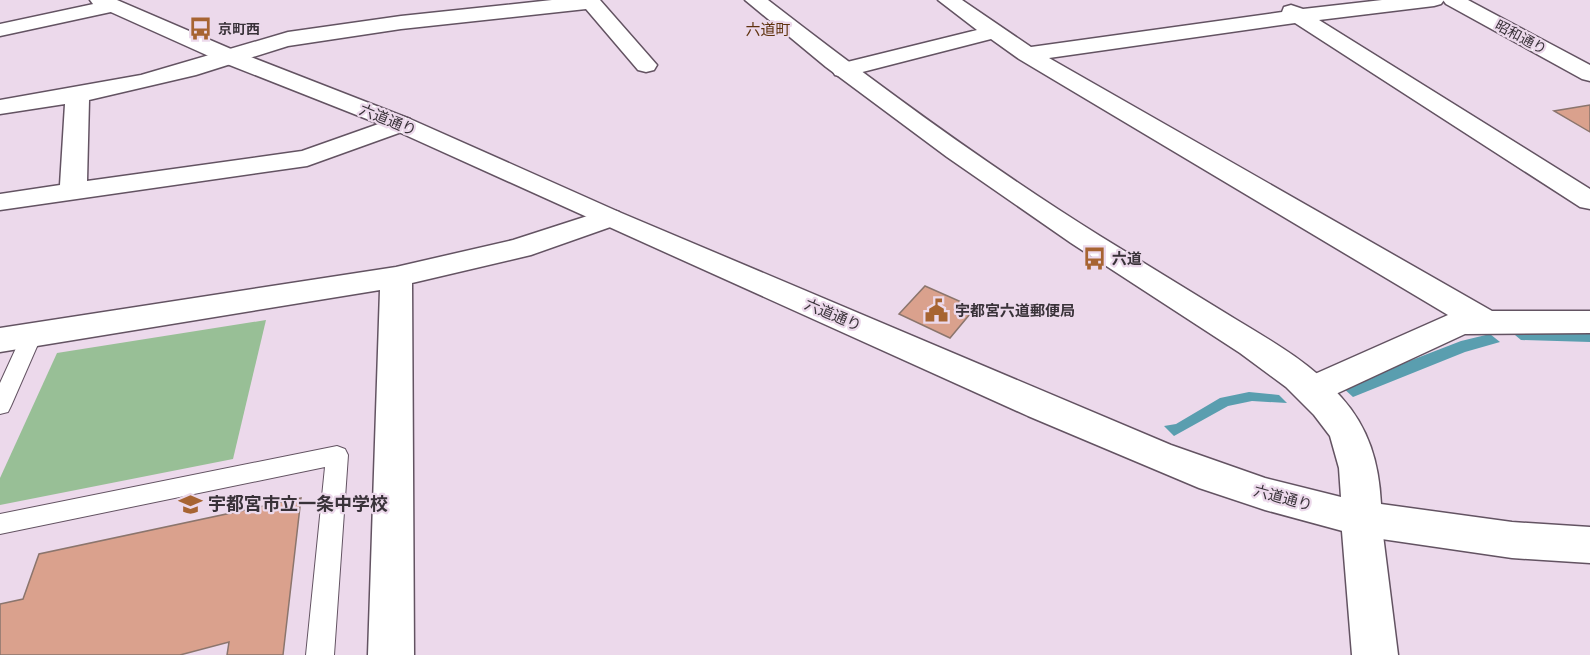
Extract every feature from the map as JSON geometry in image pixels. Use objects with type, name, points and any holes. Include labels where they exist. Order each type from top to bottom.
[{"type":"street","points":[[755,0],[951,151],[1268,355],[1312,390],[1338,419],[1355,451],[1361,477],[1361,519],[1375,655]]},
{"type":"street","points":[[1274,0],[1590,201]]},
{"type":"street","points":[[1027,54],[1298,16],[1434,0]]},
{"type":"street","name":"昭和通り","points":[[1453,0],[1590,74]]},
{"type":"street","name":"昭和通り","points":[[1473,0],[1590,62]]},
{"type":"street","points":[[0,107],[76,96],[189,70],[288,39],[380,17],[595,1],[646,65]]},
{"type":"street","points":[[956,2],[1027,54],[1487,323]]},
{"type":"street","points":[[0,30],[107,3]]},
{"type":"street","name":"六道通り","points":[[107,3],[230,57],[400,124],[609,218],[1158,456],[1265,494],[1361,519],[1512,540],[1590,544]]},
{"type":"street","points":[[843,70],[994,32]]},
{"type":"street","points":[[73,191],[76,96]]},
{"type":"street","points":[[0,202],[307,158],[400,124]]},
{"type":"street","points":[[0,340],[396,277],[520,248],[609,218]]},
{"type":"street","points":[[391,655],[396,277]]},
{"type":"street","points":[[1312,390],[1460,323],[1590,322]]},
{"type":"lane","points":[[0,406],[32,335]]},
{"type":"lane","points":[[0,524],[337,455],[320,655]]},
{"type":"green space","points":[[266,320],[233,459],[0,505],[0,478],[57,353]]},
{"type":"water","points":[[1509,330],[1590,333],[1590,342],[1521,340]]},
{"type":"water","points":[[1490,334],[1500,342],[1465,352],[1353,397],[1342,387],[1461,341]]},
{"type":"water","points":[[1249,392],[1279,395],[1287,403],[1252,401],[1228,406],[1174,436],[1164,426],[1176,424],[1220,398]]},
{"type":"building","points":[[1590,105],[1590,132],[1554,111]]},
{"type":"building","name":"宇都宮六道郵便局","points":[[925,286],[975,308],[950,338],[899,314]]},
{"type":"building","points":[[301,498],[283,655],[227,655],[229,642],[180,655],[0,655],[0,604],[23,599],[39,554]]},
{"type":"place","name":"京町西","points":[[200,29]]},
{"type":"place","name":"六道","points":[[1094,259]]},
{"type":"place","name":"宇都宮六道郵便局","points":[[937,311]]},
{"type":"place","name":"宇都宮市立一条中学校","points":[[190,504]]},
{"type":"district","name":"六道町","points":[[768,30]]}]
